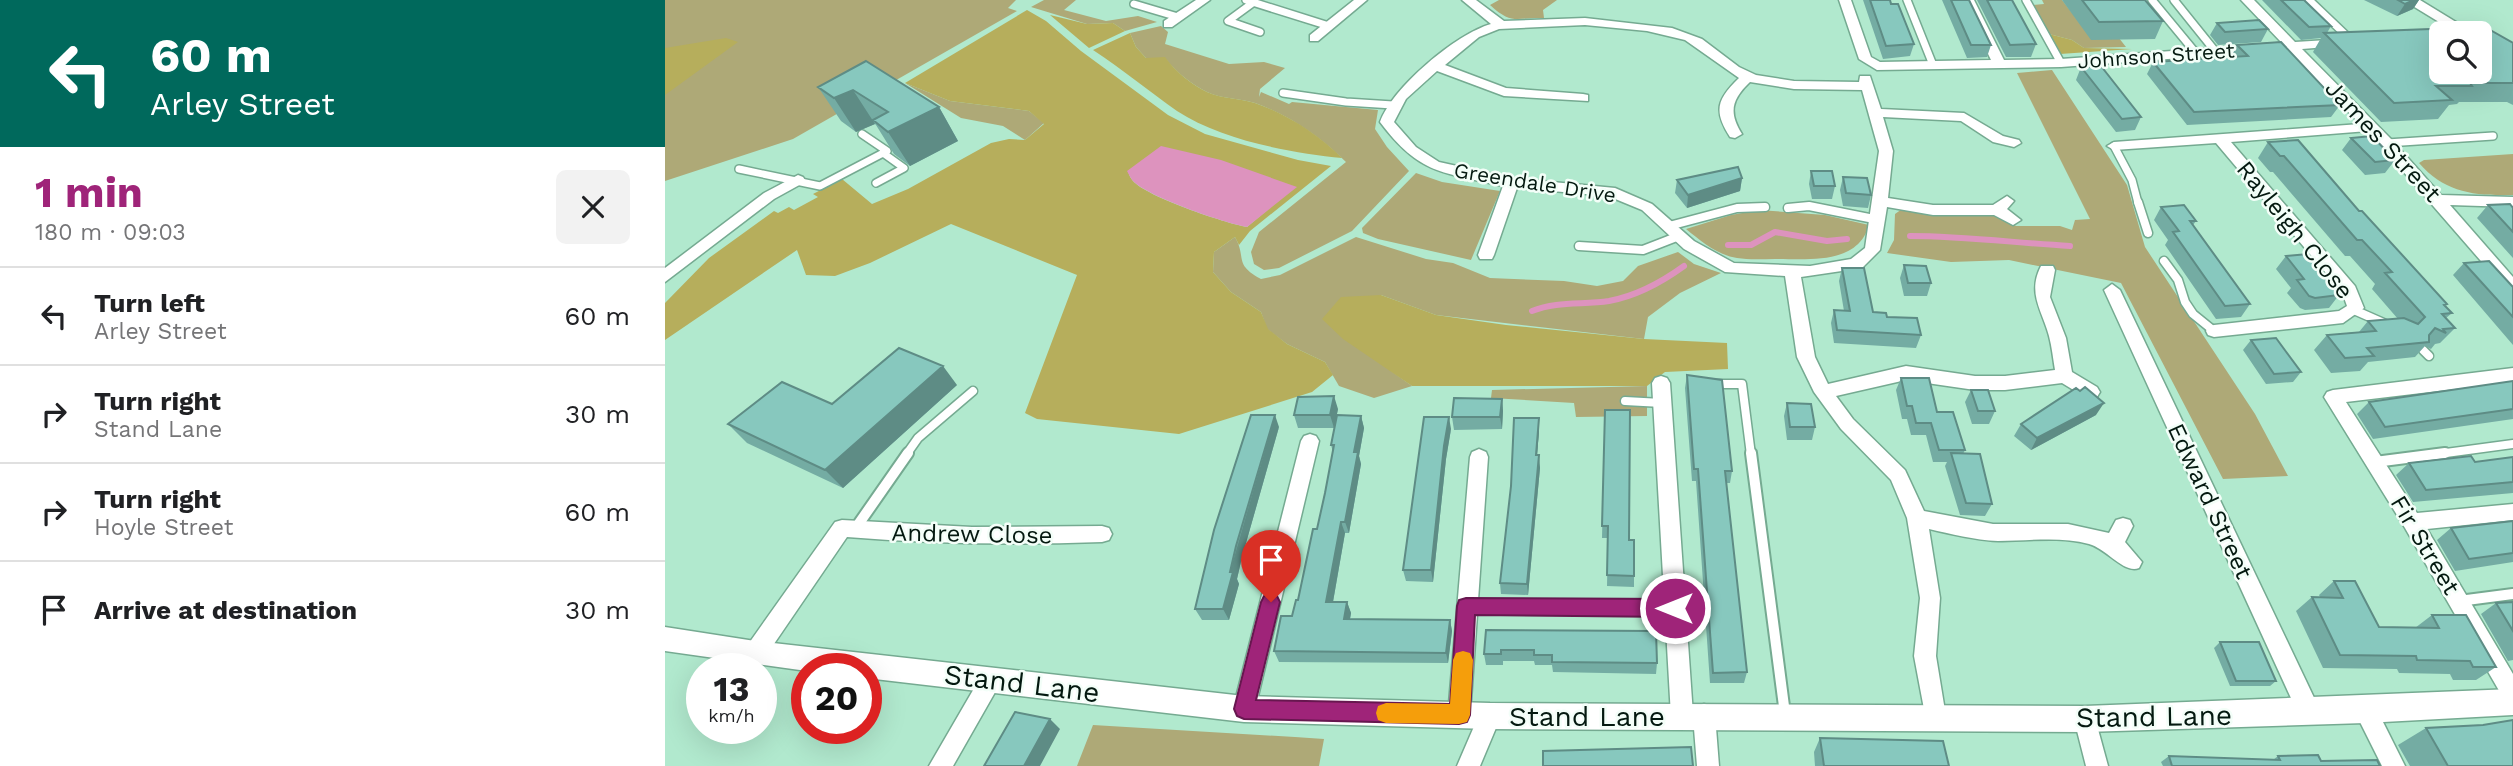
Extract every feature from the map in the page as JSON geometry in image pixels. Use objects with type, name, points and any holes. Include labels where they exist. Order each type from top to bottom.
[{"type":"street","points":[[1173,20],[1204,0]]},
{"type":"street","points":[[1314,38],[1361,0]]},
{"type":"street","points":[[1468,0],[1501,25]]},
{"type":"street","name":"Greendale Drive","points":[[1393,105],[1387,122],[1411,150],[1434,166],[1511,183],[1610,191],[1647,207],[1689,245],[1731,268],[1810,272],[1856,264],[1871,250],[1879,220],[1878,201],[1886,151],[1875,113],[1865,59],[1845,0]]},
{"type":"street","points":[[1968,0],[1999,64]]},
{"type":"street","name":"James Street","points":[[2246,0],[2387,143],[2513,287]]},
{"type":"street","points":[[2410,0],[2446,21]]},
{"type":"street","points":[[1393,105],[1402,92],[1479,31],[1501,25],[1539,22],[1617,25],[1670,31],[1692,38],[1722,62],[1748,77],[1801,86],[1868,77]]},
{"type":"street","name":"Johnson Street","points":[[1868,77],[1933,65],[2061,63],[2358,40]]},
{"type":"street","points":[[1436,66],[1504,92],[1587,98]]},
{"type":"street","points":[[1726,129],[1725,103],[1748,77]]},
{"type":"street","points":[[1875,113],[1972,116],[1995,140],[2014,143]]},
{"type":"street","points":[[2114,146],[2371,127]]},
{"type":"street","name":"Rayleigh Close","points":[[2214,331],[2343,317],[2354,310],[2354,299],[2349,290],[2220,138]]},
{"type":"street","points":[[665,276],[769,196],[798,180]]},
{"type":"street","points":[[1486,256],[1511,183]]},
{"type":"street","points":[[2438,200],[2513,202]]},
{"type":"street","points":[[1878,201],[1933,210],[2002,205],[2013,220]]},
{"type":"street","points":[[2047,270],[2041,285],[2041,297],[2058,337],[2064,376]]},
{"type":"street","points":[[1792,271],[1806,357],[1823,392],[1847,424],[1898,475],[1917,518],[1930,598],[1925,656],[1935,717]]},
{"type":"street","name":"Edward Street","points":[[2112,290],[2309,712]]},
{"type":"street","points":[[1823,392],[1906,373],[1975,383],[2005,383],[2064,376],[2091,392]]},
{"type":"street","name":"Fir Street","points":[[2511,378],[2433,383],[2333,397],[2412,522],[2513,694]]},
{"type":"street","points":[[1662,393],[1675,608],[1693,715],[1708,766]]},
{"type":"street","points":[[1244,709],[1310,441]]},
{"type":"street","points":[[1459,715],[1479,457]]},
{"type":"street","points":[[2412,522],[2513,512]]},
{"type":"street","points":[[1917,518],[1991,532],[2118,535],[2132,562]]},
{"type":"street","points":[[755,653],[848,529]]},
{"type":"street","name":"Andrew Close","points":[[848,529],[997,537],[1102,534]]},
{"type":"street","name":"Stand Lane","points":[[665,639],[755,653]]},
{"type":"street","name":"Stand Lane","points":[[777,656],[1244,709],[1490,716],[2085,719],[2365,710],[2513,702]]},
{"type":"street","points":[[940,766],[991,680]]},
{"type":"street","points":[[2365,710],[2394,766]]},
{"type":"street","points":[[1468,766],[1490,716]]},
{"type":"street","points":[[2085,719],[2097,766]]},
{"type":"lane","points":[[1907,0],[1933,65]]},
{"type":"lane","points":[[2025,0],[2061,63]]},
{"type":"lane","points":[[2152,0],[2195,52]]},
{"type":"lane","points":[[2174,0],[2215,51]]},
{"type":"lane","points":[[2309,0],[2358,40]]},
{"type":"lane","points":[[1260,32],[1228,21],[1250,1],[1329,26]]},
{"type":"lane","points":[[1134,4],[1173,20]]},
{"type":"lane","points":[[1283,93],[1393,105]]},
{"type":"lane","points":[[739,169],[820,186],[887,151],[862,134]]},
{"type":"lane","points":[[2387,143],[2493,136]]},
{"type":"lane","points":[[2114,146],[2133,183],[2137,207],[2148,233]]},
{"type":"lane","points":[[876,183],[904,168],[883,153]]},
{"type":"lane","points":[[1788,208],[1808,206],[1879,220]]},
{"type":"lane","points":[[1579,246],[1643,250],[1674,231],[1737,208],[1765,207]]},
{"type":"lane","points":[[2164,261],[2178,280],[2185,302],[2193,314],[2214,331]]},
{"type":"lane","points":[[2354,310],[2396,328]]},
{"type":"lane","points":[[1701,384],[1742,384],[1785,716]]},
{"type":"lane","points":[[848,529],[918,438],[973,391]]},
{"type":"lane","points":[[1625,401],[1662,393]]},
{"type":"lane","points":[[2375,462],[2513,444]]},
{"type":"lane","points":[[2459,601],[2513,594]]},
{"type":"lane","points":[[1466,606],[1675,608]]},
{"type":"shaded area","points":[[665,0],[1016,0],[1008,8],[1017,11],[793,139],[665,181]]},
{"type":"shaded area","points":[[1044,0],[1076,0],[1064,10],[1106,21],[1138,16],[1157,22],[1125,31],[1113,23],[1087,24],[1031,7]]},
{"type":"shaded area","points":[[1499,0],[1557,0],[1543,10],[1544,18],[1515,19],[1504,16],[1490,5]]},
{"type":"shaded area","points":[[2042,0],[2062,0],[2073,14],[2093,5],[2126,47],[2084,48],[2072,40],[2049,34],[2033,5],[2044,4]]},
{"type":"shaded area","points":[[1027,10],[1046,21],[1081,51],[1168,115],[1205,134],[1298,160],[1331,166],[1250,231],[1239,245],[1235,237],[1214,252],[1213,272],[1231,292],[1261,312],[1268,329],[1287,344],[1325,362],[1333,375],[1312,392],[1179,434],[1037,419],[1025,413],[1077,275],[951,224],[870,263],[835,276],[806,275],[797,250],[665,340],[665,303],[709,258],[774,211],[778,213],[789,207],[794,210],[818,197],[813,194],[842,179],[872,204],[908,189],[991,143],[1009,139],[1025,140],[1044,124],[1029,111],[950,101],[905,83]],"holes":[[[1128,171],[1266,211],[1247,227],[1222,220],[1187,209],[1154,194],[1133,181]]]},
{"type":"shaded area","points":[[1050,15],[1087,24],[1113,23],[1125,31],[1089,48]]},
{"type":"shaded area","points":[[1161,26],[1168,32],[1165,44],[1229,64],[1264,62],[1285,68],[1260,89],[1259,97],[1261,92],[1289,104],[1292,102],[1378,110],[1375,129],[1409,171],[1352,231],[1279,268],[1264,270],[1254,264],[1251,252],[1259,232],[1346,162],[1292,120],[1255,103],[1201,89],[1165,58],[1146,58],[1136,47],[1130,33]]},
{"type":"shaded area","points":[[1130,33],[1136,47],[1146,58],[1165,57],[1184,77],[1207,92],[1255,103],[1291,119],[1313,133],[1342,158],[1257,144],[1214,130],[1177,111],[1093,50]]},
{"type":"shaded area","points":[[2049,34],[2072,40],[2084,48],[2132,49],[2060,54]]},
{"type":"shaded area","points":[[726,38],[738,42],[665,95],[665,48]]},
{"type":"shaded area","points":[[2052,70],[2127,185],[2145,247],[2255,414],[2288,476],[2223,479],[2121,283],[2009,260],[1951,262],[1887,253],[1894,240],[1895,214],[1902,209],[2002,216],[2016,226],[2060,226],[2072,230],[2075,220],[2090,219],[2017,73]]},
{"type":"shaded area","points":[[905,83],[950,101],[1029,111],[1044,123],[1025,140],[1003,126],[961,118]]},
{"type":"shaded area","points":[[1161,146],[1221,160],[1297,187],[1247,227],[1222,220],[1170,202],[1132,180],[1127,171]]},
{"type":"shaded area","points":[[2513,154],[2513,195],[2486,195],[2450,187],[2419,163],[2424,160]]},
{"type":"shaded area","points":[[1416,173],[1442,182],[1500,191],[1471,260],[1378,239],[1363,233],[1362,228]]},
{"type":"shaded area","points":[[1759,210],[1825,215],[1869,225],[1863,238],[1854,247],[1843,253],[1816,259],[1742,259],[1723,254],[1686,229],[1731,215]]},
{"type":"shaded area","points":[[1235,237],[1244,265],[1261,279],[1280,275],[1356,237],[1426,259],[1453,263],[1490,278],[1564,281],[1597,286],[1623,281],[1638,266],[1678,252],[1694,264],[1721,273],[1680,293],[1648,317],[1644,339],[1436,315],[1381,295],[1391,371],[1412,386],[1374,398],[1339,386],[1325,362],[1287,344],[1267,329],[1261,312],[1231,292],[1213,272],[1214,252]]},
{"type":"shaded area","points":[[1381,295],[1436,315],[1506,325],[1644,339],[1727,343],[1728,369],[1665,372],[1647,386],[1412,386],[1343,339],[1322,319],[1341,297]]},
{"type":"shaded area","points":[[1647,386],[1647,416],[1576,417],[1574,403],[1491,398],[1492,390]]},
{"type":"shaded area","points":[[1093,725],[1324,739],[1319,766],[1077,766]]},
{"type":"building","points":[[1870,0],[1890,0],[1891,4],[1898,4],[1914,44],[1886,46]]},
{"type":"building","points":[[1951,0],[1969,0],[1991,45],[1971,45]]},
{"type":"building","points":[[1987,0],[2012,0],[2036,44],[2010,45]]},
{"type":"building","points":[[2082,0],[2145,0],[2163,21],[2099,22]]},
{"type":"building","points":[[2281,0],[2304,0],[2331,26],[2309,27]]},
{"type":"building","points":[[2398,0],[2414,0],[2405,4]]},
{"type":"building","points":[[2259,20],[2268,29],[2225,32],[2217,23]]},
{"type":"building","points":[[2429,29],[2429,84],[2472,86],[2436,86],[2452,100],[2394,103],[2324,33]]},
{"type":"building","points":[[2492,31],[2513,43],[2513,83],[2492,83]]},
{"type":"building","points":[[2281,42],[2340,105],[2194,112],[2153,62],[2248,56],[2237,45]]},
{"type":"building","points":[[866,61],[939,107],[888,132],[873,120],[888,112],[853,90],[834,98],[818,87]]},
{"type":"building","points":[[2101,66],[2141,117],[2122,119],[2081,67]]},
{"type":"building","points":[[2372,136],[2395,160],[2375,162],[2351,138]]},
{"type":"building","points":[[2298,140],[2359,211],[2362,211],[2447,304],[2444,305],[2452,313],[2442,314],[2455,328],[2443,329],[2446,333],[2435,328],[2429,335],[2429,342],[2367,348],[2374,356],[2345,358],[2327,335],[2376,331],[2368,321],[2404,318],[2418,324],[2425,317],[2385,273],[2392,272],[2362,240],[2357,240],[2284,156],[2280,156],[2268,142]]},
{"type":"building","points":[[1738,167],[1742,178],[1688,195],[1677,180]]},
{"type":"building","points":[[1811,171],[1832,171],[1835,186],[1814,186]]},
{"type":"building","points":[[1843,177],[1867,178],[1871,195],[1846,193]]},
{"type":"building","points":[[2510,204],[2513,208],[2513,232],[2488,205]]},
{"type":"building","points":[[2184,205],[2196,221],[2190,221],[2250,304],[2225,306],[2173,232],[2179,231],[2161,207]]},
{"type":"building","points":[[2308,254],[2339,295],[2315,298],[2309,296],[2297,280],[2304,279],[2286,256]]},
{"type":"building","points":[[2489,261],[2513,287],[2513,317],[2464,263]]},
{"type":"building","points":[[1904,265],[1926,266],[1931,283],[1908,283]]},
{"type":"building","points":[[1842,268],[1864,268],[1873,312],[1886,313],[1887,317],[1917,318],[1921,335],[1837,330],[1834,310],[1850,311]]},
{"type":"building","points":[[2276,338],[2301,372],[2274,374],[2251,340]]},
{"type":"building","points":[[899,348],[943,366],[825,470],[728,424],[782,382],[832,404]]},
{"type":"building","points":[[1687,375],[1722,380],[1732,471],[1725,471],[1747,672],[1713,673],[1698,469],[1694,469]]},
{"type":"building","points":[[1901,378],[1929,378],[1937,412],[1953,412],[1965,450],[1939,450],[1931,423],[1916,423],[1912,406],[1907,406]]},
{"type":"building","points":[[2513,381],[2513,409],[2385,427],[2369,402]]},
{"type":"building","points":[[2085,387],[2104,403],[2037,438],[2021,424],[2076,388],[2080,391]]},
{"type":"building","points":[[1971,390],[1988,390],[1995,411],[1978,411]]},
{"type":"building","points":[[1334,396],[1330,415],[1294,415],[1298,397]]},
{"type":"building","points":[[1454,398],[1502,399],[1500,417],[1452,417]]},
{"type":"building","points":[[1787,403],[1811,404],[1815,427],[1790,427]]},
{"type":"building","points":[[1605,410],[1630,410],[1629,540],[1634,540],[1634,576],[1607,575],[1608,526],[1602,526]]},
{"type":"building","points":[[1251,415],[1275,415],[1236,546],[1230,572],[1233,572],[1223,609],[1195,609],[1214,530]]},
{"type":"building","points":[[1337,415],[1361,416],[1354,452],[1358,452],[1345,522],[1341,522],[1326,602],[1347,602],[1344,619],[1450,620],[1446,653],[1274,651],[1281,616],[1292,616],[1298,600],[1313,529],[1317,529],[1334,445],[1331,445]]},
{"type":"building","points":[[1424,417],[1449,417],[1431,570],[1403,570]]},
{"type":"building","points":[[1514,418],[1539,418],[1536,455],[1539,455],[1527,584],[1500,583],[1511,486]]},
{"type":"building","points":[[1951,453],[1980,454],[1992,504],[1966,503]]},
{"type":"building","points":[[2471,456],[2475,462],[2513,457],[2513,482],[2426,490],[2409,463]]},
{"type":"building","points":[[2513,521],[2513,553],[2469,559],[2451,528]]},
{"type":"building","points":[[2334,581],[2355,581],[2379,627],[2439,628],[2432,615],[2466,615],[2496,667],[2473,667],[2470,661],[2417,660],[2416,656],[2340,655],[2312,597],[2343,598]]},
{"type":"building","points":[[2513,602],[2513,631],[2496,603]]},
{"type":"building","points":[[1486,630],[1656,631],[1657,663],[1552,662],[1552,655],[1534,655],[1534,650],[1501,650],[1501,654],[1484,654]]},
{"type":"building","points":[[2220,642],[2259,642],[2276,681],[2236,681]]},
{"type":"building","points":[[1015,712],[1050,719],[1024,766],[984,766]]},
{"type":"building","points":[[2513,720],[2513,766],[2448,766],[2426,728],[2483,725]]},
{"type":"building","points":[[1820,738],[1943,741],[1949,766],[1824,766]]},
{"type":"building","points":[[1691,747],[1693,766],[1543,766],[1543,751]]},
{"type":"building","points":[[2318,755],[2321,761],[2377,760],[2380,766],[2172,766],[2169,756],[2280,760],[2278,756]]},
{"type":"waterway","points":[[1728,245],[1751,245],[1775,232],[1827,241],[1847,239]]},
{"type":"waterway","points":[[1910,236],[2070,246]]},
{"type":"waterway","points":[[1532,311],[1551,306],[1619,299],[1648,288],[1684,266]]},
{"type":"slow traffic","points":[[1386,713],[1459,715],[1463,660]]},
{"type":"route","points":[[1271,602],[1244,709],[1459,715],[1466,606],[1675,608]]}]
